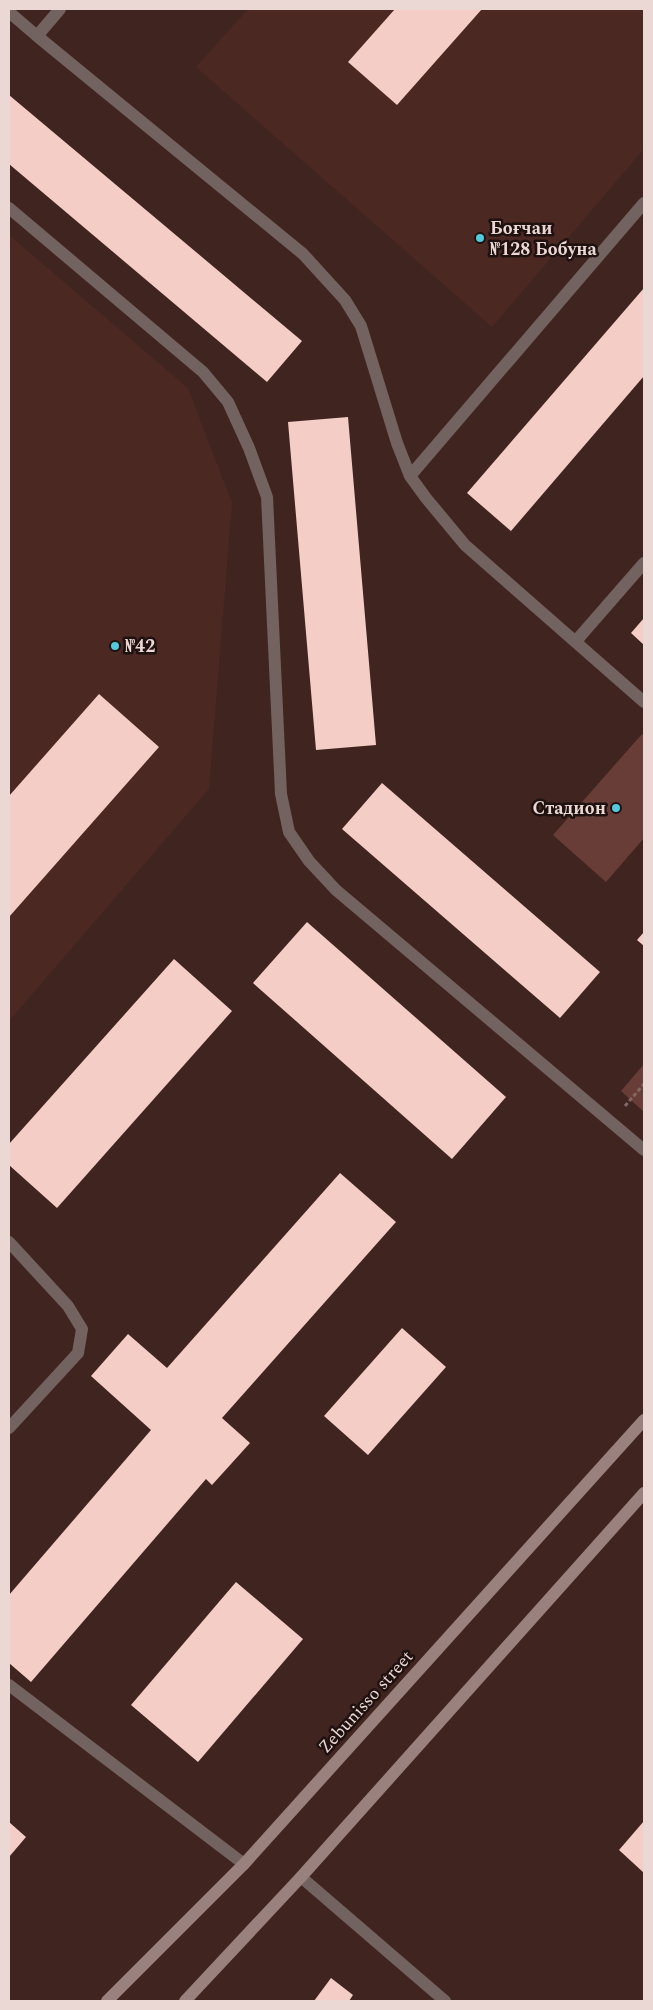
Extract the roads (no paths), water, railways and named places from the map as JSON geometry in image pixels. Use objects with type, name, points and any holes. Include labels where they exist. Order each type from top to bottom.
[{"type":"main road","name":"Zebunisso street","points":[[107,2001],[244,1864],[644,1420]]},
{"type":"main road","points":[[185,2001],[301,1877],[644,1494]]},
{"type":"lane","points":[[37,36],[60,9]]},
{"type":"lane","points":[[9,12],[303,254],[345,300],[361,326],[397,443],[410,476],[465,545],[644,702]]},
{"type":"lane","points":[[410,476],[644,202]]},
{"type":"lane","points":[[9,208],[203,372],[228,402],[249,448],[267,497],[281,794],[289,832],[309,861],[336,890],[644,1150]]},
{"type":"lane","points":[[576,641],[644,563]]},
{"type":"lane","points":[[9,1242],[68,1306],[82,1329],[78,1353],[9,1428]]},
{"type":"lane","points":[[9,1685],[244,1864]]},
{"type":"lane","points":[[301,1877],[445,2001]]},
{"type":"place","name":"Боғчаи №128 Бобуна","points":[[480,238]]},
{"type":"place","name":"№42","points":[[115,646]]},
{"type":"place","name":"Стадион","points":[[616,808]]}]
